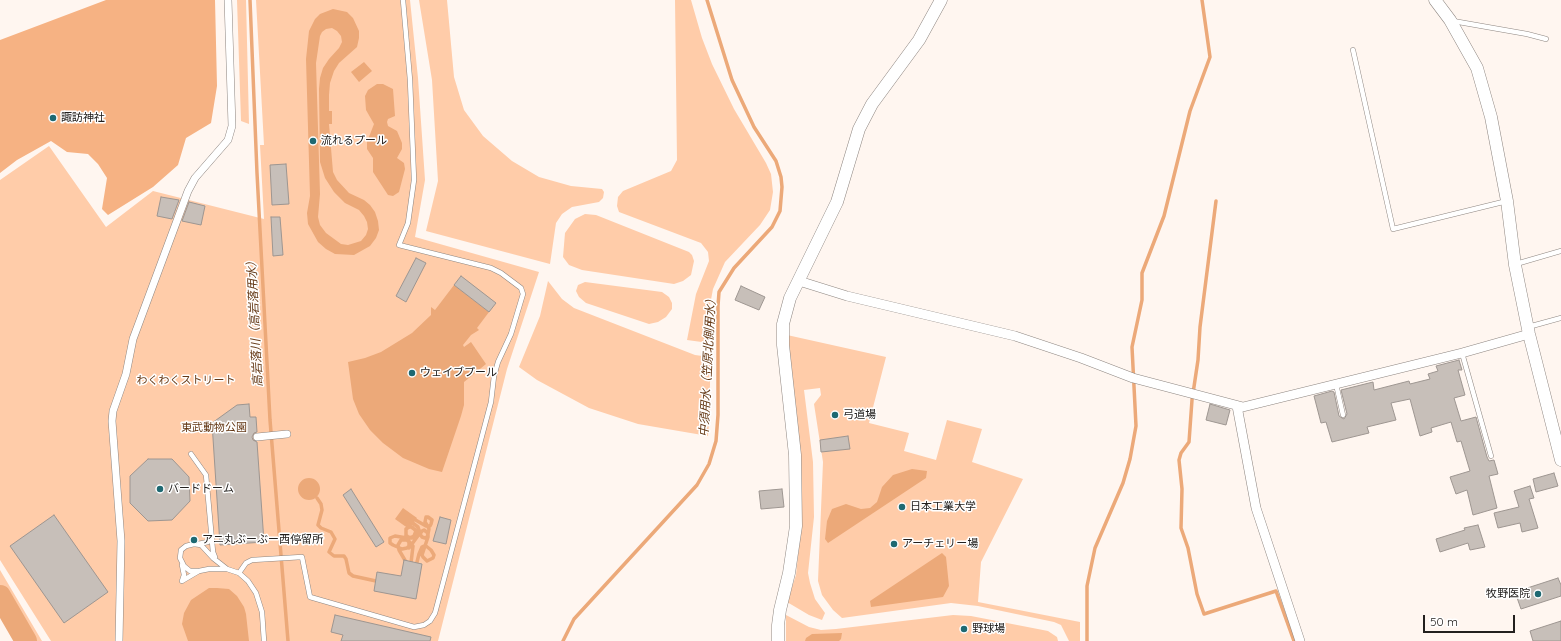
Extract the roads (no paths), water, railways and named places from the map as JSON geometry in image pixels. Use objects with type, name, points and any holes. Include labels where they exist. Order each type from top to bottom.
[{"type":"street","points":[[119,641],[121,541],[112,421],[113,411],[126,374],[132,339],[188,191],[196,178],[228,140],[232,126],[228,0]]},
{"type":"street","points":[[778,641],[779,617],[789,573],[796,526],[795,455],[783,345],[783,324],[790,298],[837,202],[859,129],[872,104],[919,40],[941,0]]},
{"type":"street","points":[[1435,0],[1450,20],[1477,68],[1492,117],[1507,201],[1515,264],[1528,330],[1561,460]]},
{"type":"street","points":[[799,281],[847,296],[1015,336],[1081,358],[1133,378],[1243,407],[1462,353],[1528,330]]},
{"type":"street","points":[[1237,406],[1256,508],[1300,641]]},
{"type":"street","points":[[257,437],[287,434]]},
{"type":"lane","points":[[239,573],[246,563],[252,560],[302,557],[310,597],[414,627],[420,627],[430,621],[435,613],[489,410],[494,376],[498,362],[511,334],[523,294],[521,288],[502,273],[492,268],[399,245],[408,223],[414,180],[410,80],[403,0]]},
{"type":"lane","points":[[1450,20],[1527,34],[1546,40]]},
{"type":"lane","points":[[1353,50],[1393,229],[1507,201]]},
{"type":"lane","points":[[1515,264],[1561,251]]},
{"type":"lane","points":[[1528,330],[1561,318]]},
{"type":"lane","points":[[1462,353],[1491,456]]},
{"type":"lane","points":[[1336,384],[1343,415]]},
{"type":"lane","points":[[191,454],[206,475],[213,552],[220,563]]},
{"type":"lane","points":[[199,571],[182,581],[184,575],[180,558],[181,550],[186,546],[208,542],[211,532]]},
{"type":"lane","points":[[194,544],[201,545],[227,569]]},
{"type":"lane","points":[[180,558],[184,566],[190,570],[199,571],[209,569],[227,569],[239,573],[248,581],[256,593],[262,612],[264,641]]},
{"type":"waterway","name":"高岩落川（高岩落用水）","points":[[250,0],[257,173],[270,420],[288,641]]},
{"type":"waterway","name":"中須用水（笠原北側用水）","points":[[563,641],[574,619],[697,485],[709,464],[716,441],[718,415],[719,292],[734,268],[772,227],[780,211],[782,187],[781,177],[776,161],[754,127],[732,80],[707,0]]},
{"type":"waterway","points":[[1087,641],[1087,586],[1095,548],[1123,483],[1130,459],[1136,426],[1132,347],[1142,300],[1142,273],[1164,216],[1190,111],[1210,57],[1202,0]]},
{"type":"waterway","points":[[1216,201],[1200,327],[1189,442],[1181,453],[1179,460],[1182,489],[1181,528],[1188,548],[1197,594],[1204,614],[1276,591],[1294,641]]},
{"type":"waterway","points":[[317,498],[321,504],[322,510],[318,525],[321,528],[331,532],[335,539],[329,552],[334,556],[344,556],[349,573],[353,576],[376,581]]},
{"type":"waterway","points":[[412,518],[426,526],[430,526],[432,520],[426,517],[425,522],[427,525],[429,529],[428,534],[427,537],[422,537],[420,534],[424,530],[428,533],[428,537],[422,555],[423,557],[427,561],[433,558],[434,555],[431,550],[426,546],[424,546],[419,554],[416,566]]},
{"type":"waterway","points":[[409,548],[420,533],[418,527],[410,521]]},
{"type":"waterway","points":[[406,562],[399,550],[398,545],[401,540],[407,540],[409,542],[409,546],[402,549],[393,545],[390,543],[390,538],[395,536],[410,538],[414,536],[416,531],[412,527],[409,527],[406,529],[406,535],[408,537],[412,538],[414,537],[417,531],[407,524]]},
{"type":"waterway","points":[[408,540],[413,546],[411,563]]},
{"type":"waterway","points":[[0,596],[26,641]]},
{"type":"place","name":"諏訪神社","points":[[53,118]]},
{"type":"place","name":"流れるプール","points":[[313,141]]},
{"type":"place","name":"ウェイブプール","points":[[412,373]]},
{"type":"place","name":"弓道場","points":[[835,415]]},
{"type":"place","name":"バードドーム","points":[[160,489]]},
{"type":"place","name":"日本工業大学","points":[[902,507]]},
{"type":"place","name":"アニ丸ぶーぶー西停留所","points":[[194,540]]},
{"type":"place","name":"アーチェリー場","points":[[894,544]]},
{"type":"place","name":"牧野医院","points":[[1538,594]]},
{"type":"place","name":"野球場","points":[[964,629]]},
{"type":"park label","name":"わくわくストリート","points":[[186,381]]},
{"type":"park label","name":"東武動物公園","points":[[214,428]]}]
